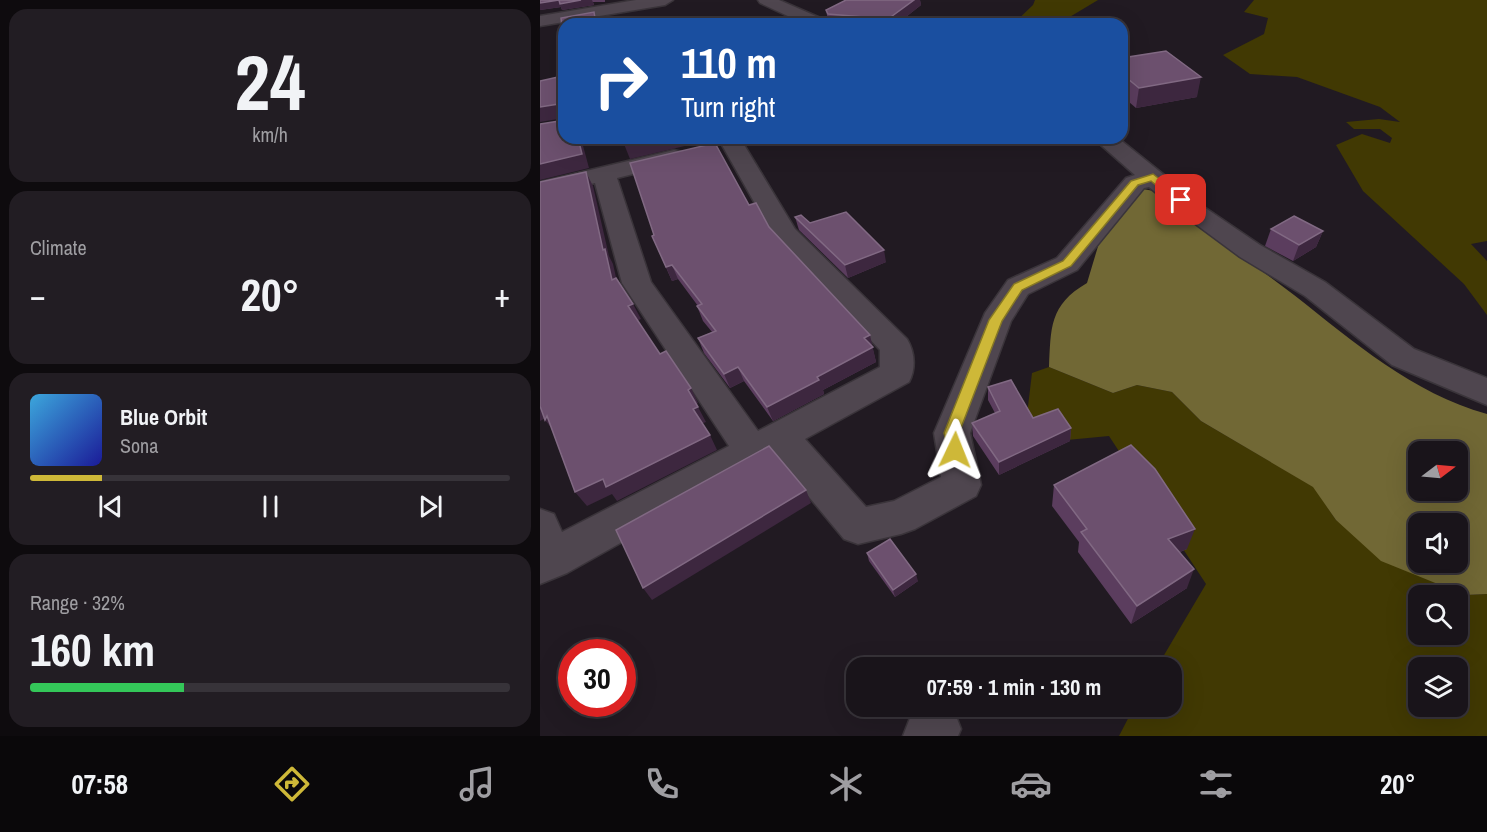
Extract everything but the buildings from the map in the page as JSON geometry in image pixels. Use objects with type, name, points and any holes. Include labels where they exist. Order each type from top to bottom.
[{"type":"street","points":[[540,14],[585,5],[595,0]]},
{"type":"street","points":[[540,21],[660,0]]},
{"type":"street","points":[[766,0],[806,18]]},
{"type":"street","points":[[1112,144],[1250,252],[1315,289],[1403,357],[1487,392]]},
{"type":"street","points":[[540,189],[716,146],[784,233],[896,347],[897,373],[766,444],[544,550]]},
{"type":"street","points":[[604,174],[637,284],[766,444],[858,526],[901,517],[962,485],[951,433],[996,320],[1018,287],[1067,264],[1135,183],[1153,177]]},
{"type":"shaded area","points":[[1035,0],[1098,0],[1068,18],[1019,18]]},
{"type":"shaded area","points":[[1254,0],[1487,0],[1487,241],[1471,244],[1487,261],[1487,315],[1464,284],[1363,191],[1336,145],[1362,134],[1390,143],[1392,138],[1380,129],[1354,129],[1346,122],[1379,119],[1400,122],[1380,107],[1297,77],[1250,74],[1223,55],[1264,34],[1268,18],[1244,12]]},
{"type":"shaded area","points":[[1137,188],[1154,191],[1385,364],[1434,393],[1487,414],[1487,594],[1468,595],[1468,585],[1440,585],[1411,573],[1468,573],[1468,513],[1408,513],[1408,572],[1381,561],[1336,520],[1313,487],[1201,421],[1172,392],[1137,385],[1113,393],[1049,367],[1054,319],[1065,300],[1087,283],[1099,243]]},
{"type":"shaded area","points":[[1049,367],[1113,393],[1137,385],[1172,392],[1201,421],[1314,487],[1336,520],[1408,562],[1408,573],[1427,573],[1448,585],[1408,585],[1408,645],[1468,645],[1468,595],[1487,594],[1487,736],[1119,736],[1129,717],[1182,717],[1182,657],[1163,657],[1206,584],[1109,436],[1067,440],[1026,423],[1032,373]]},
{"type":"route","points":[[955,450],[951,433],[996,320],[1018,287],[1067,264],[1135,183],[1153,177],[1181,200]]}]
